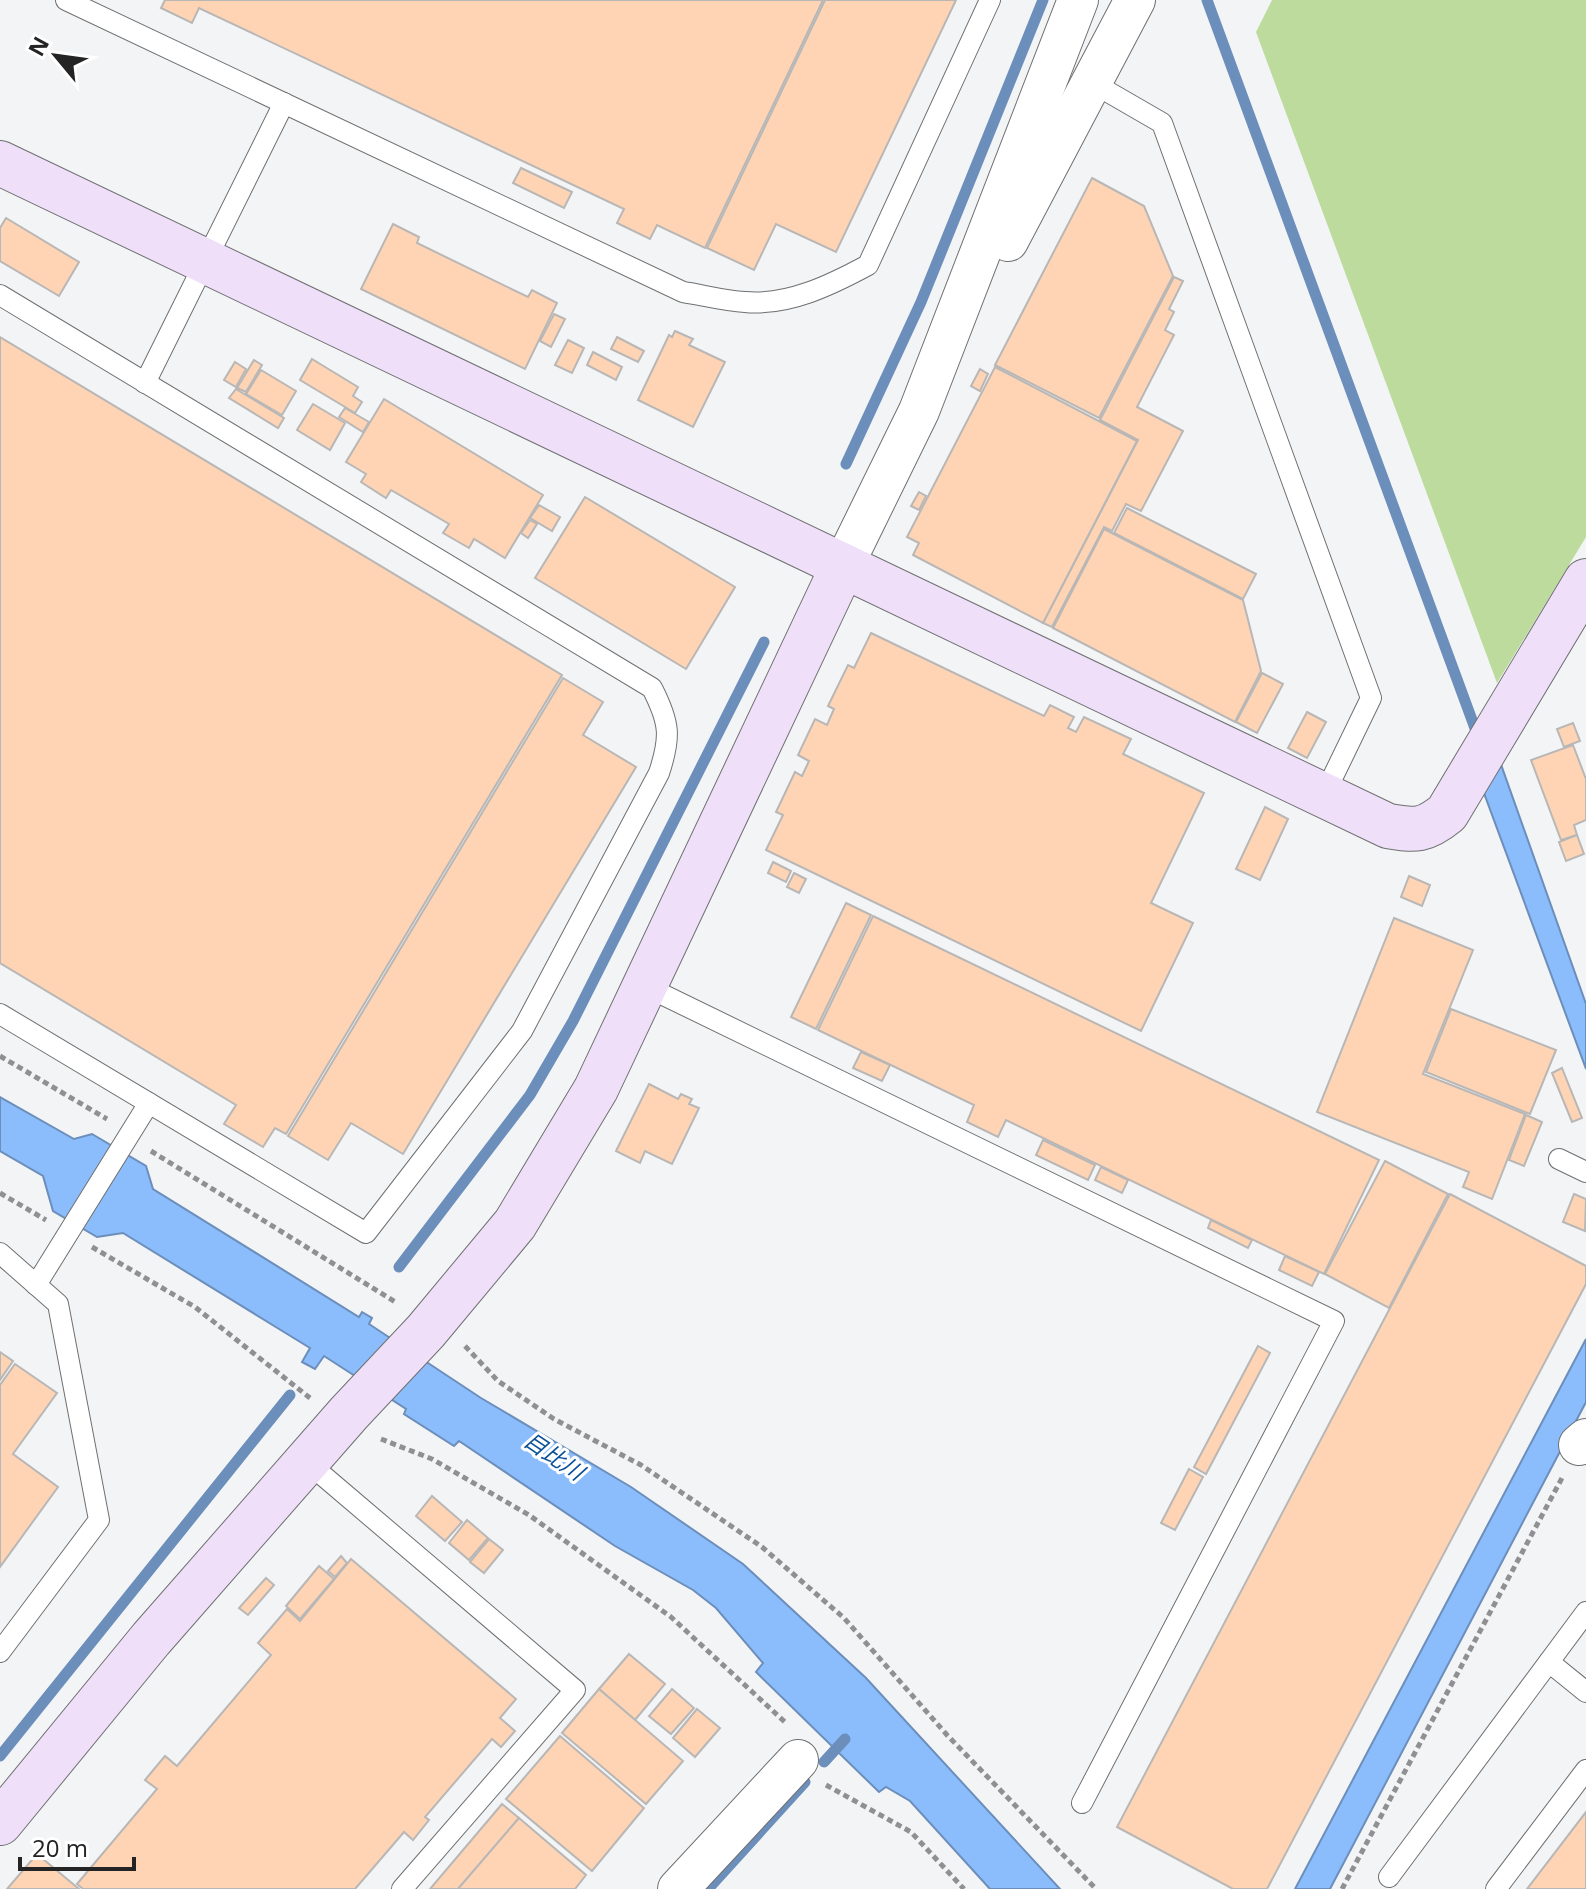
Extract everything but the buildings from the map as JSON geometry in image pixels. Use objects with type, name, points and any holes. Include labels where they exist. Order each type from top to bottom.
[{"type":"street","points":[[919,411],[1078,0]]},
{"type":"street","points":[[0,1823],[151,1639],[432,1324],[515,1224],[554,1163],[596,1089],[919,411],[1135,0]]},
{"type":"street","points":[[0,163],[1388,826],[1415,831],[1434,824],[1447,813],[1586,581]]},
{"type":"street","points":[[678,1889],[798,1760]]},
{"type":"lane","points":[[66,0],[683,292],[747,303],[795,297],[842,280],[868,265],[990,0]]},
{"type":"lane","points":[[1091,82],[1162,123],[1371,698],[1324,795]]},
{"type":"lane","points":[[145,383],[284,103]]},
{"type":"lane","points":[[0,295],[652,688],[663,710],[669,744],[659,773],[522,1031],[366,1233],[0,1014]]},
{"type":"lane","points":[[645,986],[1334,1321],[1082,1803]]},
{"type":"lane","points":[[36,1285],[149,1103]]},
{"type":"lane","points":[[1559,1159],[1586,1172]]},
{"type":"lane","points":[[0,1253],[58,1304],[99,1520],[0,1652]]},
{"type":"lane","points":[[307,1462],[575,1690],[402,1889]]},
{"type":"lane","points":[[1389,1877],[1586,1612]]},
{"type":"lane","points":[[1549,1662],[1586,1692]]},
{"type":"lane","points":[[1496,1889],[1586,1770]]},
{"type":"path","points":[[0,1056],[95,1111],[127,1138],[432,1324],[498,1381],[554,1419],[641,1465],[762,1547],[844,1618],[947,1735],[1096,1889]]},
{"type":"path","points":[[0,1193],[70,1230],[195,1307],[345,1418],[432,1459],[529,1515],[671,1617],[791,1728],[798,1760],[824,1784],[911,1832],[964,1889]]},
{"type":"path","points":[[1342,1889],[1583,1442]]},
{"type":"green space","points":[[1272,0],[1586,0],[1586,537],[1497,683],[1256,32]]},
{"type":"water","points":[[1498,756],[1586,1004],[1586,1069],[1481,785]]},
{"type":"water","name":"目比川","points":[[0,1097],[74,1139],[92,1134],[146,1166],[153,1189],[359,1317],[362,1312],[372,1318],[369,1324],[481,1398],[631,1487],[743,1564],[866,1678],[1060,1889],[990,1889],[910,1801],[886,1787],[879,1792],[756,1672],[763,1663],[716,1608],[693,1590],[615,1546],[459,1441],[454,1446],[404,1414],[406,1409],[324,1356],[315,1369],[302,1362],[310,1348],[123,1233],[97,1237],[53,1211],[43,1176],[0,1151]]},
{"type":"water","points":[[1586,1339],[1586,1402],[1330,1889],[1295,1889]]},
{"type":"waterway","points":[[846,464],[921,302],[1043,0]]},
{"type":"waterway","points":[[1207,0],[1479,739]]},
{"type":"waterway","points":[[399,1267],[530,1095],[573,1021],[764,642]]},
{"type":"waterway","points":[[0,1756],[290,1395]]},
{"type":"waterway","points":[[824,1762],[845,1739]]},
{"type":"waterway","points":[[708,1889],[805,1782]]}]
